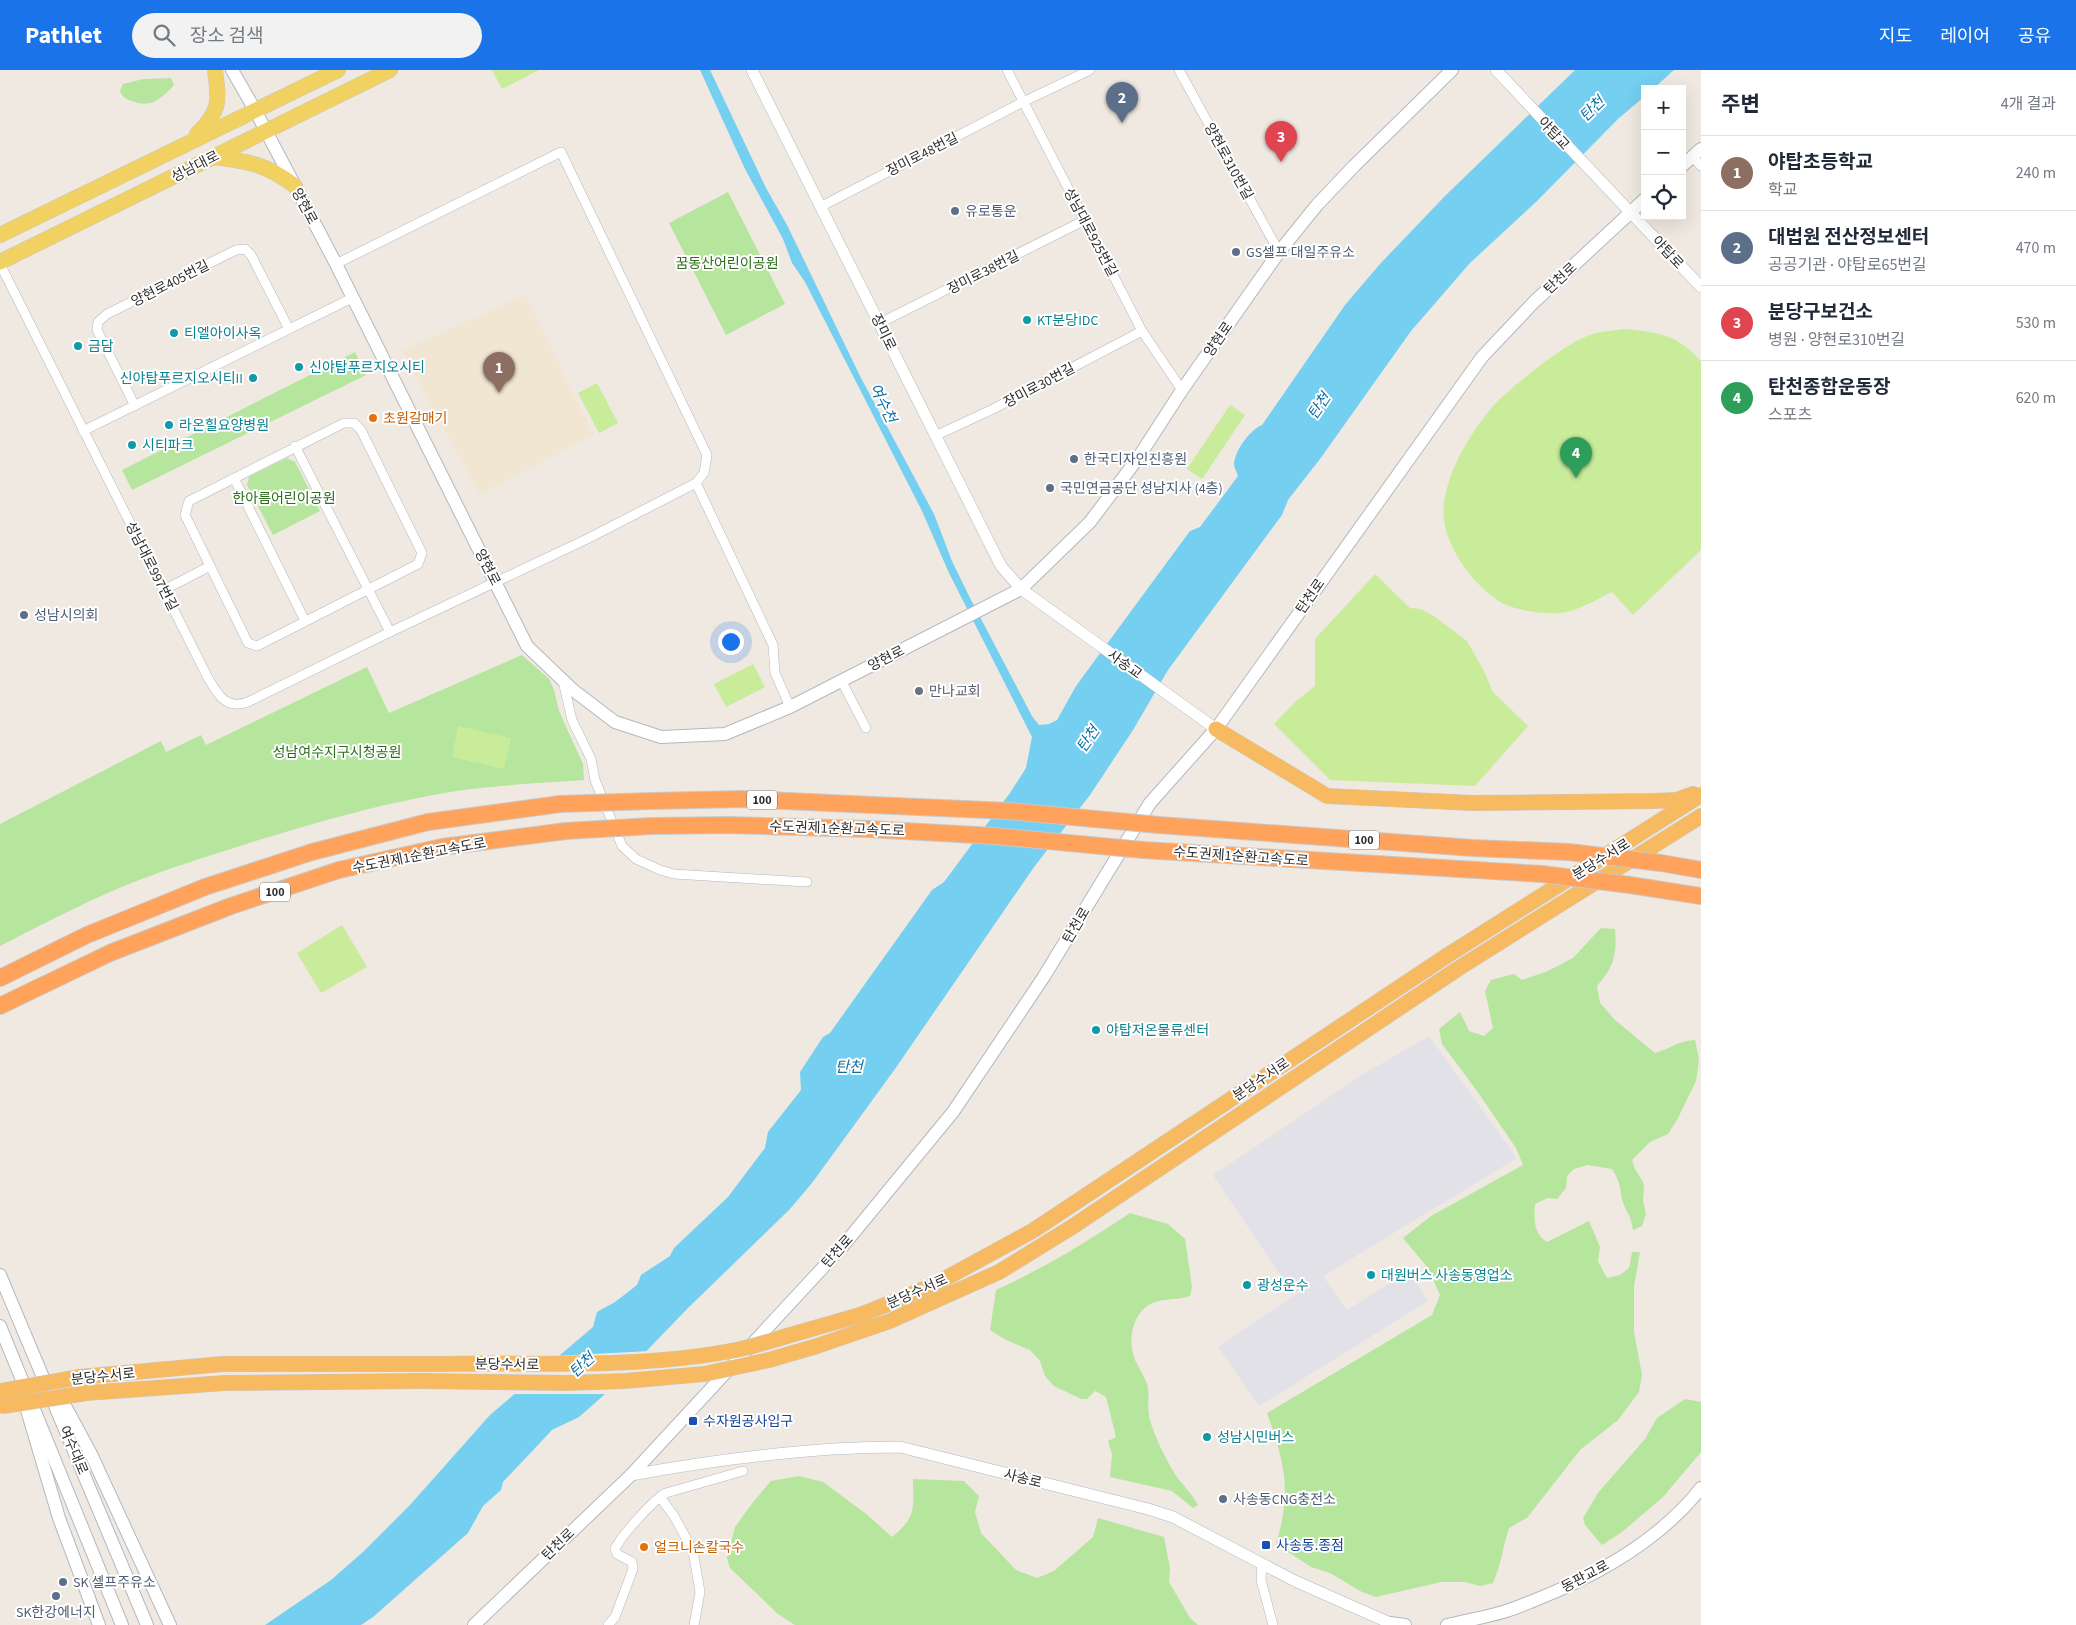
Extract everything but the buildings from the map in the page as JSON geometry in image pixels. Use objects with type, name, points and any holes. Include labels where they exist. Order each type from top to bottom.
[{"type":"highway","points":[[1216,729],[1327,796],[1472,803],[1654,802],[1676,800],[1701,793]]},
{"type":"highway","name":"분당수서로","points":[[0,1391],[80,1378],[223,1364],[583,1364],[649,1360],[736,1350],[860,1314],[939,1282],[1034,1230],[1448,955],[1701,793]]},
{"type":"highway","name":"수도권제1순환고속도로","points":[[0,978],[87,935],[205,887],[303,855],[428,822],[560,804],[743,799],[1009,811],[1159,826],[1473,848],[1569,852],[1661,863],[1701,870]]},
{"type":"highway","name":"분당수서로","points":[[1,1407],[86,1393],[225,1383],[421,1381],[567,1383],[624,1381],[704,1374],[769,1360],[883,1324],[999,1272],[1072,1227],[1459,968],[1701,816]]},
{"type":"highway","name":"수도권제1순환고속도로","points":[[0,1006],[110,953],[231,906],[339,870],[442,847],[566,831],[652,826],[729,825],[868,829],[994,836],[1143,850],[1542,874],[1701,896]]},
{"type":"main road","points":[[188,143],[211,121],[216,110],[218,95],[215,70]]},
{"type":"main road","name":"양현로","points":[[232,70],[336,264],[527,646],[563,680],[615,722],[660,737],[725,734],[790,707],[1022,589],[1090,522],[1138,458],[1182,390],[1279,252],[1317,204],[1452,70]]},
{"type":"main road","name":"성남대로","points":[[0,235],[338,70]]},
{"type":"main road","name":"성남대로","points":[[0,263],[390,70]]},
{"type":"main road","points":[[212,157],[249,161],[283,177],[295,186]]},
{"type":"main road","points":[[1686,164],[1698,157]]},
{"type":"main road","name":"탄천로","points":[[474,1625],[630,1475],[842,1247],[953,1112],[1043,978],[1150,803],[1216,729],[1482,357],[1534,302],[1641,202]]},
{"type":"main road","name":"여수대로","points":[[0,1274],[147,1625]]},
{"type":"main road","name":"여수대로","points":[[0,1326],[122,1625]]},
{"type":"main road","points":[[28,1342],[91,1454],[168,1619]]},
{"type":"main road","points":[[10,1350],[59,1518],[99,1625]]},
{"type":"main road","name":"동판교로","points":[[1447,1625],[1505,1612],[1569,1586],[1617,1559],[1648,1538],[1689,1503],[1701,1488]]},
{"type":"main road","points":[[1390,1624],[1405,1625]]},
{"type":"street","name":"장미로","points":[[752,70],[822,206],[1001,566],[1022,589]]},
{"type":"street","name":"성남대로925번길","points":[[1007,70],[1142,330],[1182,390]]},
{"type":"street","name":"장미로48번길","points":[[822,206],[1023,102],[1090,70]]},
{"type":"street","name":"양현로310번길","points":[[1179,70],[1279,252]]},
{"type":"street","name":"야탑교","points":[[1496,70],[1613,195]]},
{"type":"street","points":[[336,264],[561,152],[707,455],[704,473],[696,483],[773,645],[775,674],[790,707]]},
{"type":"street","name":"야탑로","points":[[1613,195],[1701,287]]},
{"type":"street","name":"장미로38번길","points":[[880,323],[1086,220]]},
{"type":"street","name":"양현로405번길","points":[[135,406],[97,330],[98,322],[107,314],[172,281],[236,250],[245,249],[251,255],[289,329]]},
{"type":"street","name":"성남대로997번길","points":[[0,263],[214,689],[225,701],[239,706],[495,581],[620,523],[696,483]]},
{"type":"street","points":[[83,431],[352,298]]},
{"type":"street","name":"장미로30번길","points":[[935,436],[993,410],[1142,330]]},
{"type":"street","points":[[344,422],[354,423],[361,430],[422,552],[418,564],[257,646],[248,643],[185,515],[189,501],[234,478],[344,422]]},
{"type":"street","points":[[295,446],[390,632]]},
{"type":"street","points":[[234,478],[305,621]]},
{"type":"street","points":[[164,590],[210,566]]},
{"type":"street","name":"사송교","points":[[1022,589],[1216,729]]},
{"type":"street","points":[[563,680],[572,720],[591,759],[595,780],[608,813],[622,846],[636,859],[674,874],[807,882]]},
{"type":"street","points":[[842,680],[866,728]]},
{"type":"street","name":"사송로","points":[[630,1475],[670,1468],[778,1455],[859,1447],[900,1447],[1148,1509],[1173,1517],[1262,1564],[1390,1624]]},
{"type":"street","points":[[608,1625],[615,1617],[632,1569],[632,1562],[617,1554],[615,1549],[660,1496],[743,1471]]},
{"type":"street","points":[[660,1496],[674,1516],[693,1551],[700,1592],[694,1625]]},
{"type":"street","points":[[1262,1564],[1261,1580],[1273,1625]]},
{"type":"shaded area","points":[[525,295],[594,435],[480,494],[402,351]]},
{"type":"shaded area","points":[[1429,1036],[1517,1158],[1323,1276],[1347,1310],[1409,1271],[1428,1301],[1259,1406],[1218,1347],[1322,1277],[1293,1294],[1213,1175],[1365,1073]]},
{"type":"green space","points":[[492,70],[539,70],[502,89]]},
{"type":"green space","points":[[171,78],[174,85],[156,101],[150,103],[139,103],[126,99],[120,91],[123,84],[143,79]]},
{"type":"green space","name":"꿈동산어린이공원","points":[[728,192],[785,304],[726,335],[669,223]]},
{"type":"green space","points":[[1626,329],[1667,336],[1684,345],[1701,361],[1701,550],[1633,615],[1612,592],[1580,608],[1560,613],[1531,612],[1504,604],[1483,589],[1474,579],[1457,556],[1451,544],[1444,520],[1444,504],[1453,470],[1470,437],[1481,422],[1502,397],[1522,380],[1555,354],[1582,338],[1596,333]]},
{"type":"green space","points":[[355,352],[366,375],[132,490],[122,470]]},
{"type":"green space","points":[[597,383],[618,423],[599,433],[578,393]]},
{"type":"green space","points":[[1230,405],[1245,415],[1202,479],[1187,469]]},
{"type":"green space","name":"한아름어린이공원","points":[[287,458],[295,462],[320,511],[273,535],[247,485],[249,477]]},
{"type":"green space","points":[[1375,574],[1410,608],[1421,609],[1434,616],[1467,641],[1484,671],[1493,692],[1528,726],[1475,786],[1330,780],[1274,724],[1296,701],[1315,686],[1315,639]]},
{"type":"green space","name":"성남여수지구시청공원","points":[[522,655],[549,679],[559,711],[583,764],[584,780],[456,791],[373,808],[318,822],[205,857],[142,879],[84,904],[0,946],[0,824],[161,741],[166,752],[201,735],[206,745],[367,667],[389,713]]},
{"type":"green space","points":[[753,664],[765,687],[726,707],[714,684]]},
{"type":"green space","points":[[458,726],[511,738],[504,769],[452,757]]},
{"type":"green space","points":[[342,925],[367,967],[321,993],[297,953]]},
{"type":"green space","points":[[1601,928],[1615,929],[1615,953],[1611,966],[1597,986],[1600,1003],[1615,1020],[1655,1053],[1680,1043],[1695,1040],[1699,1059],[1696,1081],[1668,1134],[1650,1142],[1632,1160],[1644,1187],[1643,1200],[1646,1214],[1642,1226],[1633,1230],[1631,1220],[1623,1203],[1618,1180],[1612,1169],[1588,1165],[1574,1169],[1567,1176],[1566,1188],[1557,1199],[1548,1198],[1535,1204],[1535,1220],[1539,1235],[1547,1242],[1589,1221],[1600,1247],[1598,1261],[1607,1278],[1620,1275],[1629,1268],[1632,1252],[1640,1252],[1634,1286],[1634,1332],[1642,1375],[1639,1392],[1618,1420],[1580,1450],[1527,1518],[1509,1528],[1493,1583],[1480,1586],[1465,1582],[1441,1582],[1376,1597],[1362,1592],[1330,1573],[1311,1567],[1276,1544],[1284,1509],[1284,1478],[1278,1447],[1267,1413],[1432,1315],[1440,1295],[1428,1268],[1403,1238],[1431,1216],[1523,1165],[1516,1148],[1442,1044],[1439,1029],[1460,1012],[1469,1031],[1484,1036],[1493,1028],[1485,991],[1491,980],[1514,974],[1522,980],[1548,971],[1573,958]]},
{"type":"green space","points":[[1130,1213],[1168,1224],[1185,1239],[1192,1287],[1190,1296],[1162,1300],[1146,1307],[1137,1318],[1131,1339],[1135,1360],[1147,1384],[1150,1422],[1171,1468],[1198,1505],[1193,1508],[1172,1491],[1110,1477],[1112,1454],[1108,1441],[1116,1437],[1106,1397],[1095,1391],[1087,1399],[1081,1399],[1054,1386],[1045,1376],[1040,1361],[1030,1350],[1006,1340],[990,1330],[996,1290],[1065,1254]]},
{"type":"green space","points":[[1685,1399],[1701,1402],[1701,1452],[1663,1497],[1622,1532],[1602,1545],[1585,1525],[1583,1518],[1598,1493],[1645,1439],[1657,1418]]},
{"type":"green space","points":[[799,1476],[823,1482],[865,1513],[892,1537],[910,1518],[913,1505],[913,1479],[964,1481],[979,1496],[975,1512],[981,1533],[1016,1570],[1037,1578],[1054,1571],[1093,1537],[1098,1518],[1164,1537],[1170,1568],[1169,1582],[1190,1618],[1198,1625],[795,1625],[778,1614],[730,1568],[727,1558],[735,1527],[771,1481]]},
{"type":"water","name":"탄천","points":[[700,70],[710,70],[766,188],[787,225],[861,378],[934,514],[952,561],[969,596],[1032,716],[1039,725],[1049,724],[1057,720],[1076,686],[1190,531],[1200,527],[1238,476],[1234,464],[1240,447],[1253,431],[1262,425],[1345,305],[1380,264],[1444,197],[1575,70],[1674,70],[1657,85],[1641,85],[1641,99],[1618,119],[1537,201],[1470,263],[1411,331],[1320,459],[1288,500],[1282,515],[1168,670],[1133,730],[1090,795],[1034,867],[895,1069],[812,1183],[790,1209],[687,1309],[604,1395],[579,1417],[552,1430],[503,1482],[501,1490],[483,1506],[468,1533],[373,1617],[361,1625],[265,1625],[331,1580],[363,1552],[410,1505],[490,1415],[593,1327],[597,1312],[615,1302],[637,1285],[641,1275],[670,1256],[674,1248],[728,1197],[765,1148],[768,1132],[801,1090],[800,1072],[823,1037],[830,1033],[932,890],[944,882],[1010,793],[1026,768],[1032,737],[949,573],[922,511],[805,282],[792,263],[783,239],[745,169]]},
{"type":"pier","points":[[650,1351],[609,1394],[512,1394],[556,1356]]},
{"type":"place","name":"대법원 전산정보센터","points":[[1122,123]]},
{"type":"place","name":"분당구보건소","points":[[1281,162]]},
{"type":"place","name":"유로통운","points":[[955,211]]},
{"type":"place","name":"GS셀프 대일주유소","points":[[1236,252]]},
{"type":"place","name":"KT분당IDC","points":[[1027,320]]},
{"type":"place","name":"티엘아이사옥","points":[[174,333]]},
{"type":"place","name":"금담","points":[[78,346]]},
{"type":"place","name":"신야탑푸르지오시티","points":[[299,367]]},
{"type":"place","name":"신야탑푸르지오시티II","points":[[253,378]]},
{"type":"place","name":"야탑초등학교","points":[[499,393]]},
{"type":"place","name":"초원갈매기","points":[[373,418]]},
{"type":"place","name":"라온힐요양병원","points":[[169,425]]},
{"type":"place","name":"시티파크","points":[[132,445]]},
{"type":"place","name":"한국디자인진흥원","points":[[1074,459]]},
{"type":"place","name":"탄천종합운동장","points":[[1576,478]]},
{"type":"place","name":"국민연금공단 성남지사 (4층)","points":[[1050,488]]},
{"type":"place","name":"성남시의회","points":[[24,615]]},
{"type":"place","name":"만나교회","points":[[919,691]]},
{"type":"place","name":"야탑저온물류센터","points":[[1096,1030]]},
{"type":"place","name":"대원버스 사송동영업소","points":[[1371,1275]]},
{"type":"place","name":"광성운수","points":[[1247,1285]]},
{"type":"place","name":"수자원공사입구","points":[[693,1421]]},
{"type":"place","name":"성남시민버스","points":[[1207,1437]]},
{"type":"place","name":"사송동CNG충전소","points":[[1223,1499]]},
{"type":"place","name":"사송동.종점","points":[[1266,1545]]},
{"type":"place","name":"얼크니손칼국수","points":[[644,1547]]},
{"type":"place","name":"SK 셀프주유소","points":[[63,1582]]},
{"type":"place","name":"SK한강에너지","points":[[56,1596]]},
{"type":"water label","name":"여수천","points":[[883,403]]}]
